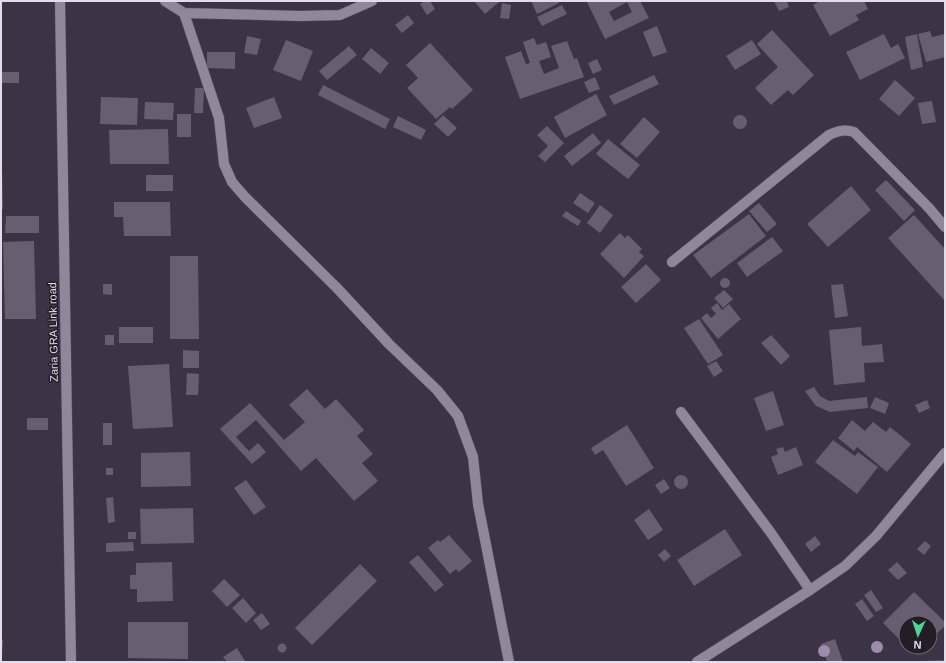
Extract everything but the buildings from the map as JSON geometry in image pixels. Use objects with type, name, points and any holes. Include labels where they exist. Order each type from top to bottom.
[{"type":"street","name":"Zaria GRA Link road","points":[[60,1],[71,662]]},
{"type":"street","points":[[165,1],[184,13],[300,16],[340,15],[372,1]]},
{"type":"street","points":[[184,13],[219,118],[224,164],[232,182],[245,197],[337,288],[389,344],[437,390],[458,416],[473,457],[478,504],[509,662]]},
{"type":"street","points":[[672,262],[829,135],[840,130],[854,132],[945,227]]},
{"type":"street","points":[[681,412],[771,533],[810,590]]},
{"type":"street","points":[[697,662],[845,566],[876,536],[945,453]]}]
